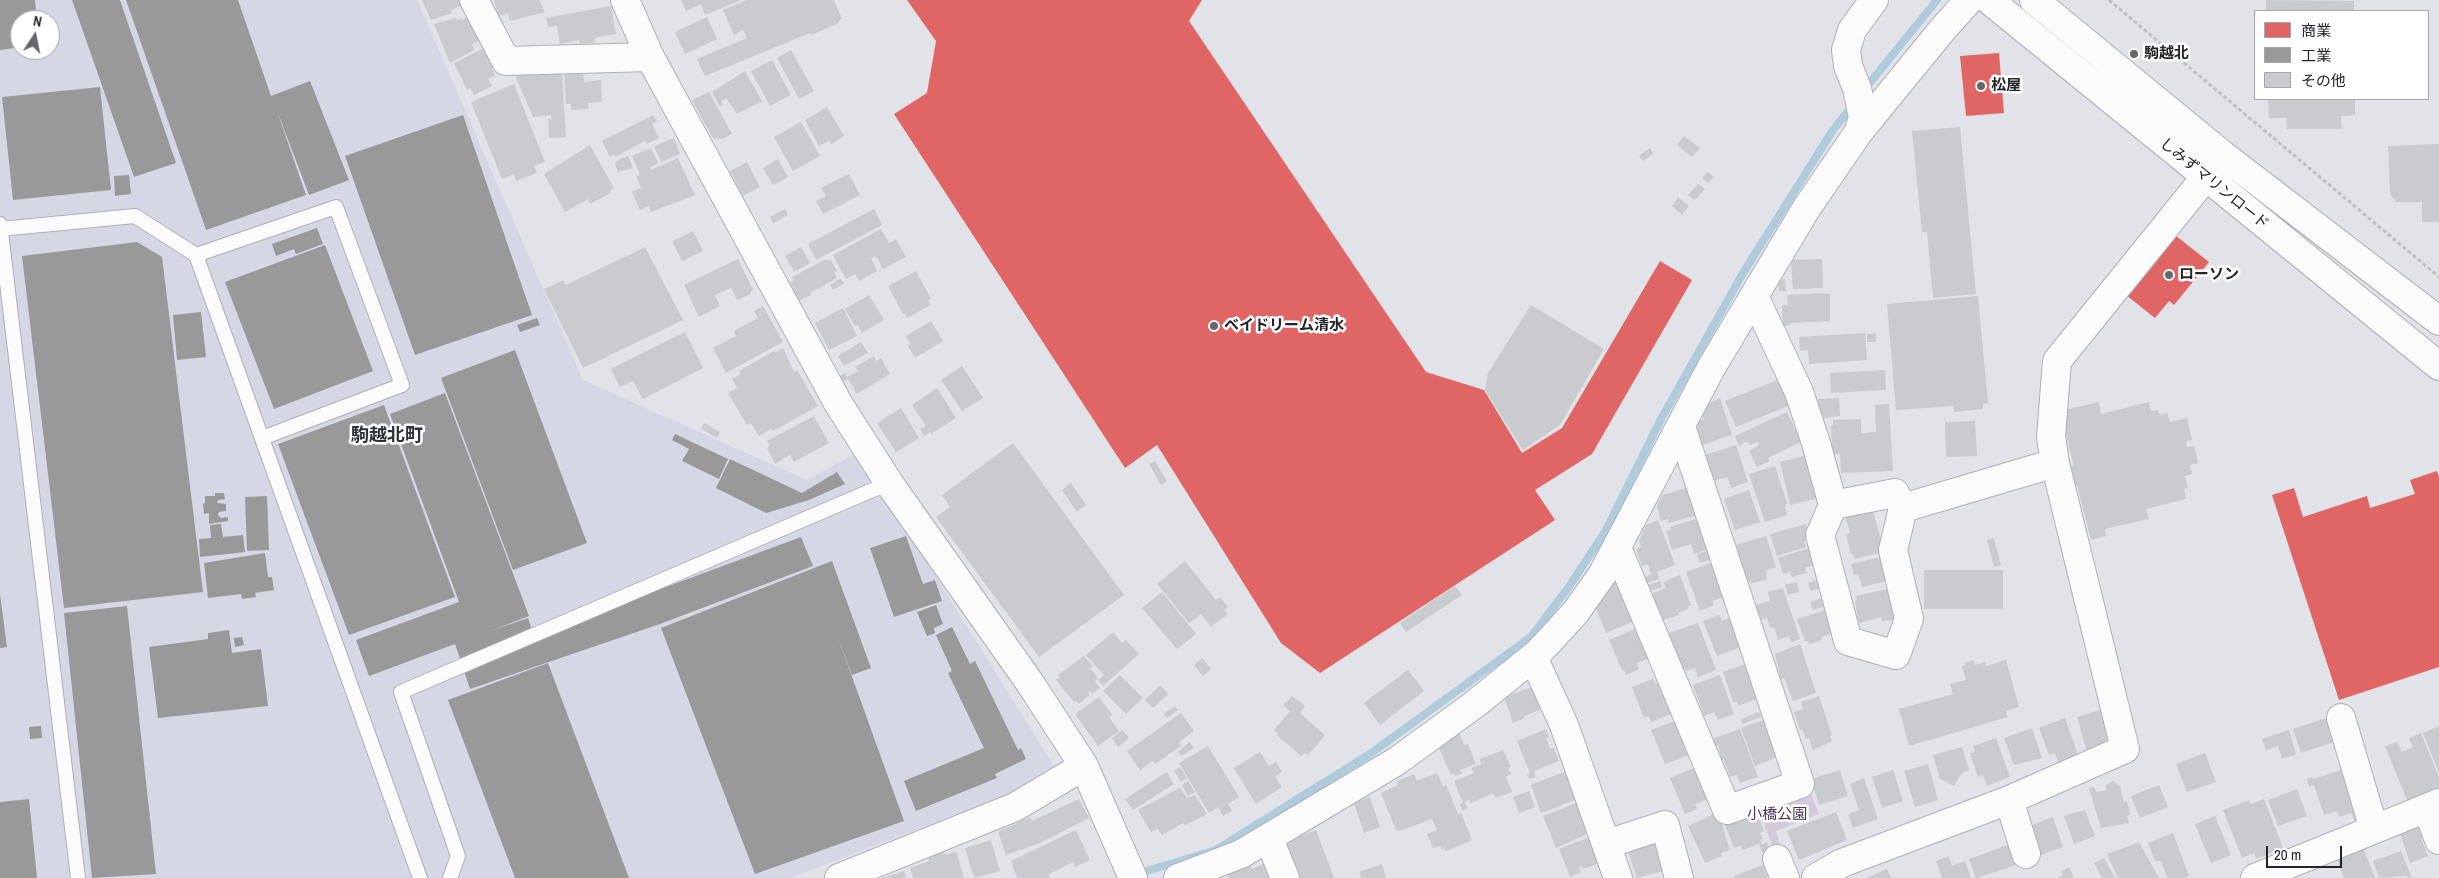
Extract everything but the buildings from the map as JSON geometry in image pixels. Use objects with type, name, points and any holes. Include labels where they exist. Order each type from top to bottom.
[{"type":"main road","points":[[474,0],[506,61],[650,57]]},
{"type":"main road","points":[[625,0],[650,57],[838,403],[889,483],[1030,683],[1084,766],[1130,869]]},
{"type":"main road","points":[[1860,126],[1857,88],[1848,66],[1846,50],[1852,30],[1874,0]]},
{"type":"main road","points":[[1178,878],[1241,854],[1397,760],[1475,704],[1533,657],[1575,613],[1602,575],[1711,368],[1806,209],[1860,126],[1969,0]]},
{"type":"main road","name":"しみずマリンロード","points":[[1990,0],[2439,366]]},
{"type":"main road","name":"しみずマリンロード","points":[[2034,0],[2223,155],[2439,322]]},
{"type":"main road","points":[[1816,878],[1842,863],[2010,800],[2125,749],[2055,463],[2051,437],[2057,361],[2223,155]]},
{"type":"main road","points":[[1754,296],[1799,392],[1832,505],[1820,534],[1848,641],[1896,655],[1909,619],[1893,550],[1903,508],[1895,493],[1832,505]]},
{"type":"main road","points":[[1617,548],[1727,810],[1800,784],[1681,427]]},
{"type":"main road","points":[[1903,508],[2055,463]]},
{"type":"main road","points":[[1533,657],[1564,724],[1618,878]]},
{"type":"main road","points":[[2341,718],[2374,829]]},
{"type":"main road","points":[[839,878],[1015,807],[1084,766]]},
{"type":"main road","points":[[2010,800],[2026,854]]},
{"type":"main road","points":[[2255,878],[2293,870],[2374,829],[2433,806],[2439,840]]},
{"type":"main road","points":[[1607,844],[1665,825],[1679,878]]},
{"type":"main road","points":[[1268,839],[1285,878]]},
{"type":"lane","points":[[196,255],[336,207],[402,385],[262,438]]},
{"type":"lane","points":[[78,878],[0,227],[135,216],[196,255],[420,878]]},
{"type":"lane","points":[[450,878],[458,856],[401,692],[889,483]]},
{"type":"path","points":[[2109,0],[2439,277]]},
{"type":"shaded area","points":[[0,0],[417,0],[583,380],[807,480],[858,452],[1054,766],[1010,794],[790,878],[0,878]]},
{"type":"green space","name":"小橋公園","points":[[1809,788],[1819,814],[1776,831],[1781,847],[1774,850],[1757,805]]},
{"type":"waterway","points":[[1864,90],[1937,0]]},
{"type":"waterway","points":[[1137,874],[1216,850],[1370,754],[1531,637],[1568,588],[1605,532],[1660,421],[1743,273],[1833,130],[1853,105]]},
{"type":"place","name":"駒越北","points":[[2134,54]]},
{"type":"place","name":"松屋","points":[[1981,86]]},
{"type":"place","name":"ローソン","points":[[2169,275]]},
{"type":"place","name":"ベイドリーム清水","points":[[1214,326]]},
{"type":"district","name":"駒越北町","points":[[387,436]]}]
